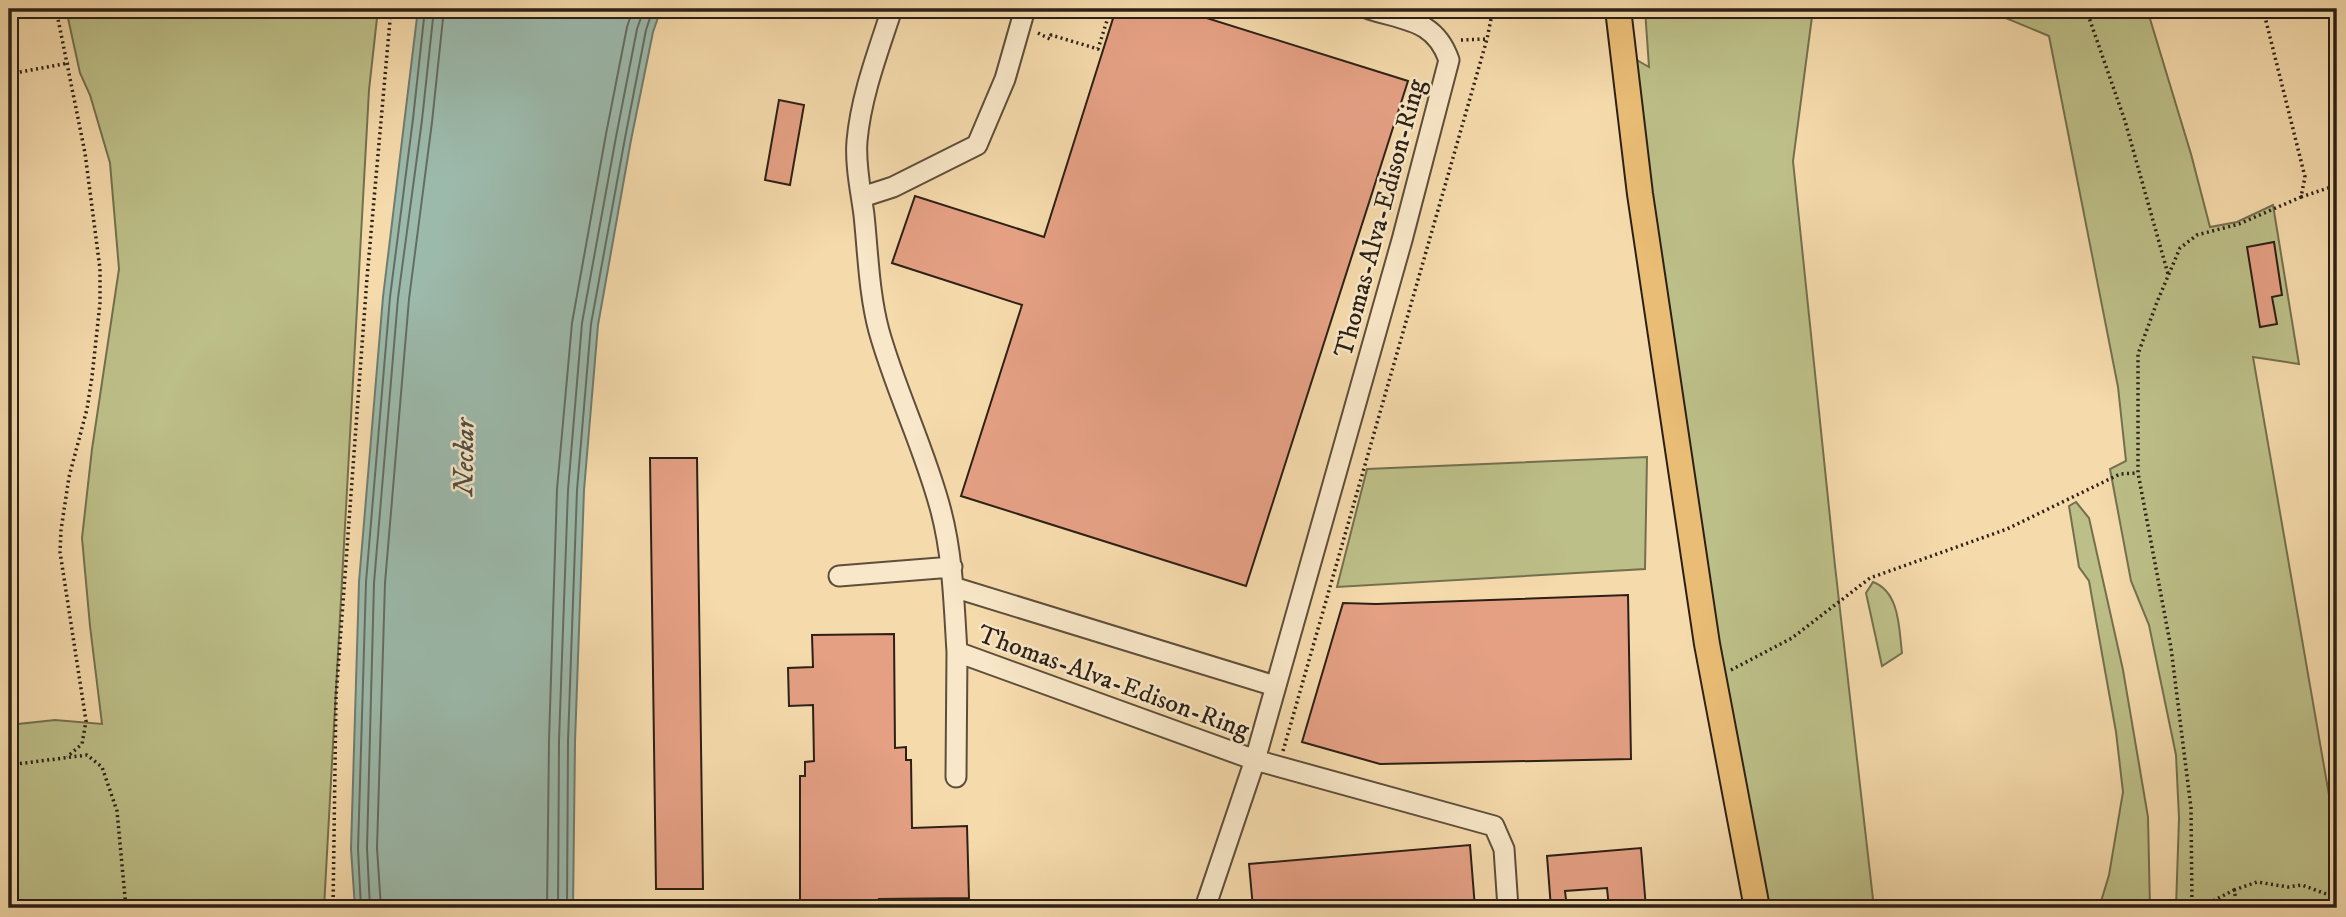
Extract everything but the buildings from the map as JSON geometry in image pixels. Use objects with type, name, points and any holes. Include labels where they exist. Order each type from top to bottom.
[{"type":"main road","points":[[1618,9],[1640,194],[1703,620],[1757,908]]},
{"type":"street","name":"Thomas-Alva-Edison-Ring","points":[[892,9],[860,111],[857,145],[862,197],[878,328],[925,455],[941,512],[953,577],[957,652],[1255,760],[1402,240],[1446,73],[1449,60],[1443,42]]},
{"type":"street","points":[[862,197],[893,187],[977,145],[1004,79],[1025,9]]},
{"type":"street","points":[[1369,9],[1427,27],[1443,42]]},
{"type":"street","points":[[839,576],[953,577],[995,598],[1275,686]]},
{"type":"street","points":[[957,652],[957,777]]},
{"type":"street","points":[[1205,908],[1255,760],[1494,826],[1504,849],[1508,908]]},
{"type":"path","points":[[56,9],[85,153],[100,268],[100,303],[92,377],[87,409],[69,477],[61,530],[60,552],[86,721],[82,744],[67,757]]},
{"type":"path","points":[[333,908],[336,697],[367,278],[391,9]]},
{"type":"path","points":[[1033,28],[1050,39],[1051,35],[1098,49],[1110,11],[1105,9]]},
{"type":"path","points":[[1279,766],[1487,38],[1493,9]]},
{"type":"path","points":[[2086,9],[2125,121],[2158,232],[2168,276]]},
{"type":"path","points":[[2263,9],[2305,177],[2301,197]]},
{"type":"path","points":[[1443,42],[1487,38]]},
{"type":"path","points":[[9,74],[69,63]]},
{"type":"path","points":[[2192,908],[2191,808],[2171,648],[2138,473],[2138,354],[2180,248],[2197,235],[2239,224],[2301,197],[2337,185]]},
{"type":"path","points":[[1714,676],[1743,665],[1792,638],[1870,578],[2007,529],[2120,474],[2138,473]]},
{"type":"path","points":[[9,765],[87,755],[102,767],[117,811],[127,908]]},
{"type":"path","points":[[2205,908],[2234,890],[2257,882],[2288,887],[2302,886],[2337,898]]},
{"type":"path","points":[[2234,890],[2238,908]]},
{"type":"green space","points":[[66,9],[378,9],[369,90],[324,908],[9,908],[9,725],[55,720],[102,724],[82,538],[92,449],[119,269],[110,163],[90,95],[80,73]]},
{"type":"green space","points":[[1645,9],[1813,9],[1793,161],[1874,908],[1763,908],[1742,804],[1647,194],[1635,59],[1649,67]]},
{"type":"green space","points":[[1984,9],[2147,9],[2210,227],[2237,222],[2273,205],[2299,364],[2253,357],[2329,795],[2337,794],[2337,908],[2176,908],[2179,818],[2176,755],[2149,625],[2131,581],[2110,469],[2126,461],[2118,387],[2049,36]]},
{"type":"green space","points":[[1647,457],[1645,569],[1337,587],[1367,469]]},
{"type":"green space","points":[[2076,502],[2089,518],[2123,670],[2148,817],[2150,908],[2099,908],[2109,875],[2123,792],[2116,732],[2089,581],[2079,567],[2069,506]]},
{"type":"green space","points":[[1873,582],[1882,587],[1893,603],[1900,633],[1902,653],[1882,666],[1866,593]]},
{"type":"water","name":"Neckar","points":[[418,9],[661,9],[653,32],[631,140],[598,325],[584,490],[575,742],[573,908],[355,908],[351,849],[359,582],[383,297]]}]
